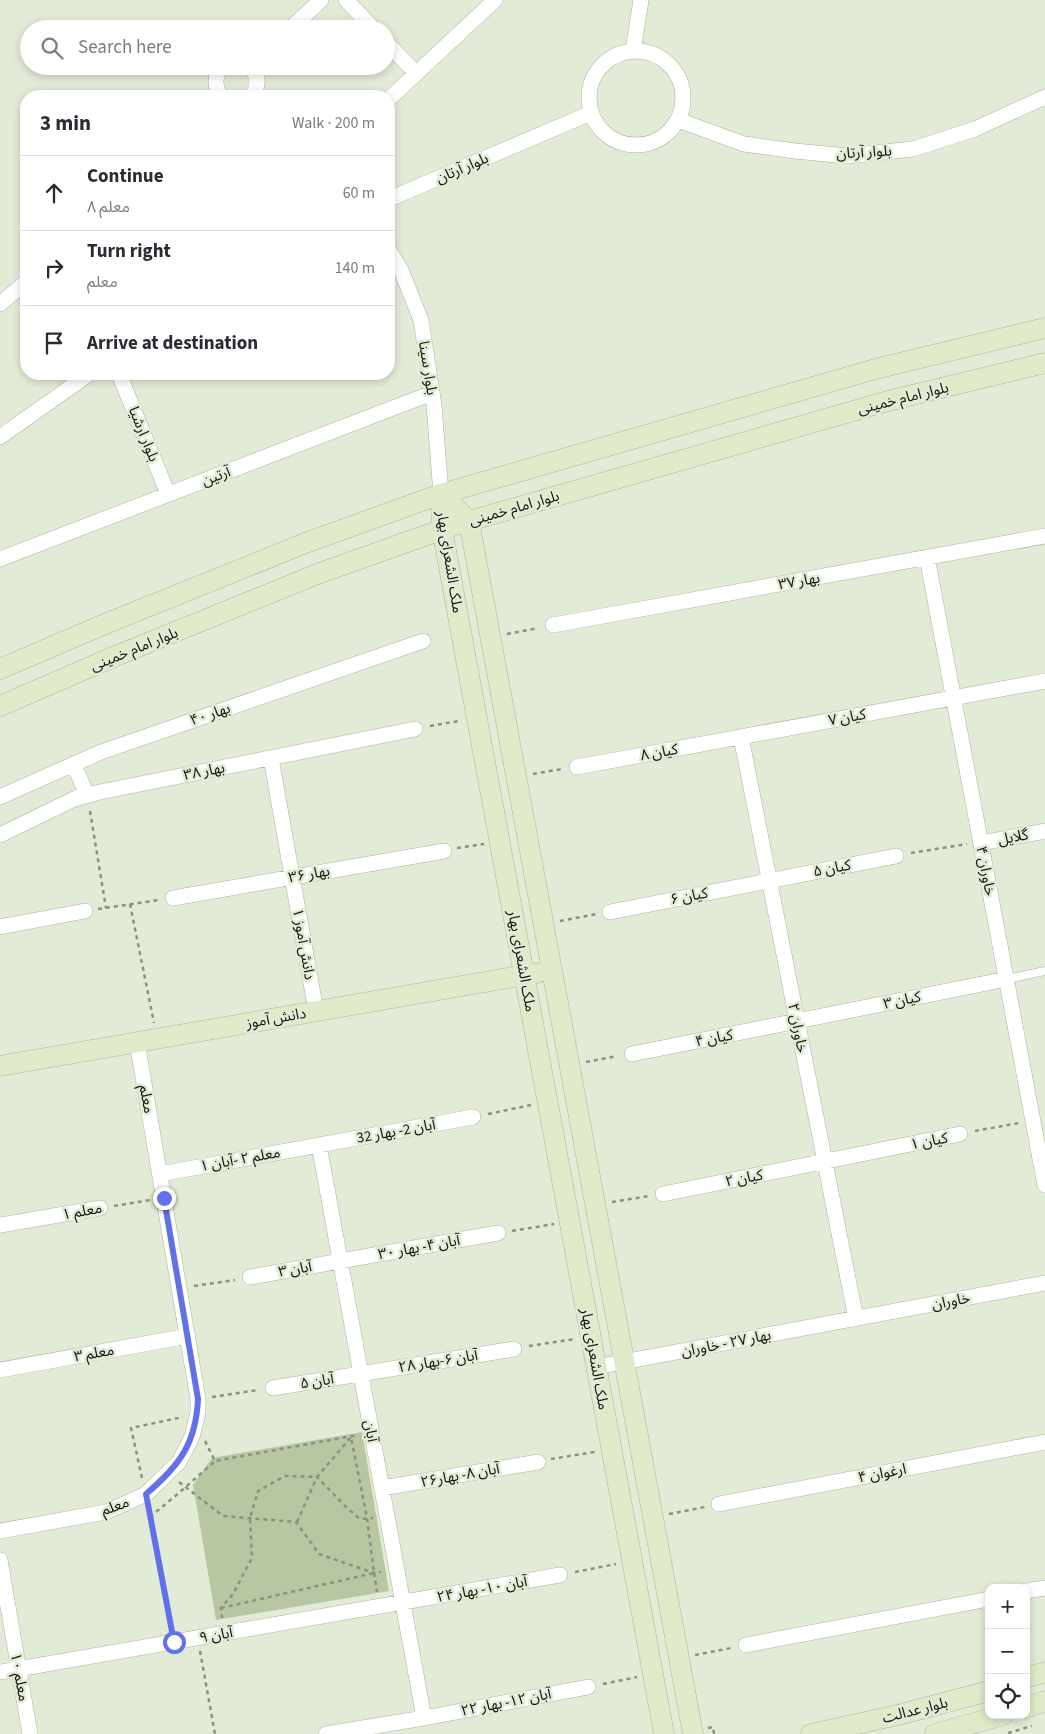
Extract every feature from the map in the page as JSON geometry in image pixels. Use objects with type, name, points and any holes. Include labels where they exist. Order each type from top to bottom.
[{"type":"street","points":[[300,20],[321,0]]},
{"type":"street","points":[[346,0],[365,20]]},
{"type":"street","points":[[395,94],[495,0]]},
{"type":"street","points":[[633,52],[641,0]]},
{"type":"street","points":[[395,51],[416,73]]},
{"type":"street","points":[[633,52],[646,52],[657,56],[667,63],[681,84],[683,96],[678,120],[671,130],[662,138],[638,146],[614,140],[604,133],[596,124],[588,101],[594,77],[600,67],[610,59],[621,54],[633,52]]},
{"type":"street","points":[[218,75],[216,78],[218,90]]},
{"type":"street","points":[[255,90],[258,81],[256,75]]},
{"type":"street","name":"بلوار آرتان","points":[[678,120],[744,144],[847,156],[913,149],[975,129],[1045,97]]},
{"type":"street","name":"بلوار آرتان","points":[[395,196],[591,113]]},
{"type":"street","name":"بلوار سینا","points":[[395,260],[401,270],[421,320],[432,393],[441,494]]},
{"type":"street","points":[[0,304],[20,287]]},
{"type":"street","points":[[0,669],[105,624],[308,542],[441,494],[879,368],[1045,328]]},
{"type":"street","name":"بلوار امام خمینی","points":[[0,706],[118,655],[320,573],[442,529],[888,400],[1045,363]]},
{"type":"street","points":[[0,437],[81,380]]},
{"type":"street","name":"بلوار ارشیا","points":[[121,380],[168,494]]},
{"type":"street","name":"آرتین","points":[[0,559],[432,393]]},
{"type":"street","name":"ملک الشعرای بهار","points":[[441,494],[469,521],[693,1734]]},
{"type":"street","name":"ملک الشعرای بهار","points":[[441,494],[442,529],[664,1734]]},
{"type":"street","name":"بهار ۳۷","points":[[553,625],[1045,536]]},
{"type":"street","name":"خاوران ۴","points":[[927,557],[1045,1185]]},
{"type":"street","name":"بهار ۴۰","points":[[0,797],[102,752],[423,640]]},
{"type":"street","name":"کیان ۷","points":[[741,736],[1045,681]]},
{"type":"street","name":"بهار ۳۸","points":[[0,835],[87,795],[415,729]]},
{"type":"street","name":"کیان ۸","points":[[577,767],[741,736]]},
{"type":"street","name":"خاوران ۲","points":[[741,736],[856,1319]]},
{"type":"street","name":"دانش آموز ۱","points":[[271,758],[316,1011]]},
{"type":"street","points":[[74,765],[87,795]]},
{"type":"street","name":"گلایل","points":[[981,843],[1045,831]]},
{"type":"street","name":"بهار ۳۶","points":[[173,898],[444,850]]},
{"type":"street","name":"کیان ۵","points":[[769,881],[896,856]]},
{"type":"street","name":"کیان ۶","points":[[610,912],[769,881]]},
{"type":"street","points":[[0,927],[86,911]]},
{"type":"street","name":"دانش آموز","points":[[0,1066],[552,970]]},
{"type":"street","name":"کیان ۳","points":[[797,1022],[1007,979]]},
{"type":"street","name":"کیان ۴","points":[[632,1054],[797,1022]]},
{"type":"street","name":"معلم","points":[[0,1531],[106,1512],[146,1494],[179,1462],[192,1437],[197,1413],[188,1336],[137,1042]]},
{"type":"street","name":"آبان 2- بهار 32","points":[[319,1145],[473,1117]]},
{"type":"street","name":"کیان ۱","points":[[825,1162],[960,1134]]},
{"type":"street","name":"معلم ۲ -آبان ۱","points":[[160,1174],[319,1145]]},
{"type":"street","name":"آبان","points":[[319,1145],[424,1718]]},
{"type":"street","name":"کیان ۲","points":[[663,1194],[825,1162]]},
{"type":"street","name":"معلم ۱","points":[[0,1225],[100,1208]]},
{"type":"street","name":"آبان ۴- بهار ۳۰","points":[[340,1261],[498,1233]]},
{"type":"street","name":"آبان ۳","points":[[250,1277],[340,1261]]},
{"type":"street","name":"خاوران","points":[[856,1319],[1045,1284]]},
{"type":"street","name":"بهار ۲۷ - خاوران","points":[[596,1367],[856,1319]]},
{"type":"street","name":"معلم ۳","points":[[0,1370],[188,1336]]},
{"type":"street","name":"آبان ۶-بهار ۲۸","points":[[361,1374],[514,1349]]},
{"type":"street","name":"آبان ۵","points":[[273,1388],[361,1374]]},
{"type":"street","name":"ارغوان ۴","points":[[719,1504],[1045,1442]]},
{"type":"street","name":"۲۶آبان ۸- بهار","points":[[382,1488],[538,1462]]},
{"type":"street","name":"معلم ۱۰","points":[[0,1560],[30,1734]]},
{"type":"street","name":"آبان ۱۰- بهار ۲۴","points":[[403,1602],[560,1575]]},
{"type":"street","points":[[1030,1591],[1045,1588]]},
{"type":"street","points":[[746,1645],[985,1600]]},
{"type":"street","name":"آبان ۹","points":[[0,1672],[403,1602]]},
{"type":"street","points":[[1030,1677],[1045,1672]]},
{"type":"street","name":"آبان ۱۲- بهار ۲۲","points":[[326,1734],[424,1718],[588,1687]]},
{"type":"street","name":"بلوار عدالت","points":[[811,1734],[898,1715],[985,1691]]},
{"type":"street","points":[[1031,1716],[1045,1702]]},
{"type":"street","name":"بلوار عدالت","points":[[935,1734],[989,1719]]},
{"type":"lane","points":[[1007,979],[1045,971]]},
{"type":"path","points":[[490,637],[553,625]]},
{"type":"path","points":[[415,729],[478,718]]},
{"type":"path","points":[[517,777],[577,767]]},
{"type":"path","points":[[87,795],[106,908]]},
{"type":"path","points":[[444,850],[500,841]]},
{"type":"path","points":[[896,856],[981,843]]},
{"type":"path","points":[[86,911],[173,898]]},
{"type":"path","points":[[130,904],[157,1038]]},
{"type":"path","points":[[544,924],[610,912]]},
{"type":"path","points":[[570,1064],[632,1054]]},
{"type":"path","points":[[473,1117],[548,1102]]},
{"type":"path","name":"کیان ۱","points":[[960,1134],[1032,1120]]},
{"type":"path","points":[[596,1205],[663,1194]]},
{"type":"path","name":"معلم ۱","points":[[100,1208],[164,1198]]},
{"type":"path","points":[[498,1233],[570,1222]]},
{"type":"path","points":[[180,1288],[250,1277]]},
{"type":"path","points":[[514,1349],[591,1336]]},
{"type":"path","points":[[174,1642],[146,1494],[131,1428],[197,1413],[273,1388]]},
{"type":"path","points":[[197,1413],[215,1460]]},
{"type":"path","points":[[150,1517],[215,1460],[372,1433]]},
{"type":"path","points":[[296,1522],[318,1477],[351,1436]]},
{"type":"path","points":[[351,1436],[367,1518],[374,1574]]},
{"type":"path","points":[[538,1462],[612,1449]]},
{"type":"path","points":[[168,1474],[223,1516],[296,1522],[319,1554],[374,1574]]},
{"type":"path","points":[[224,1633],[221,1608],[233,1594],[252,1558],[250,1518],[258,1491],[285,1476],[318,1477],[360,1519],[387,1516]]},
{"type":"path","points":[[653,1517],[719,1504]]},
{"type":"path","points":[[560,1575],[632,1561]]},
{"type":"path","points":[[221,1608],[397,1570]]},
{"type":"path","points":[[198,1638],[215,1734]]},
{"type":"path","points":[[679,1658],[746,1645]]},
{"type":"path","points":[[588,1687],[653,1673]]},
{"type":"path","points":[[1004,1734],[1031,1716]]},
{"type":"path","points":[[713,1727],[714,1734]]},
{"type":"green space","points":[[362,1432],[389,1591],[216,1620],[193,1485],[212,1458]]},
{"type":"route","points":[[164,1198],[198,1399],[198,1413],[192,1437],[179,1462],[146,1494],[174,1642]]}]
